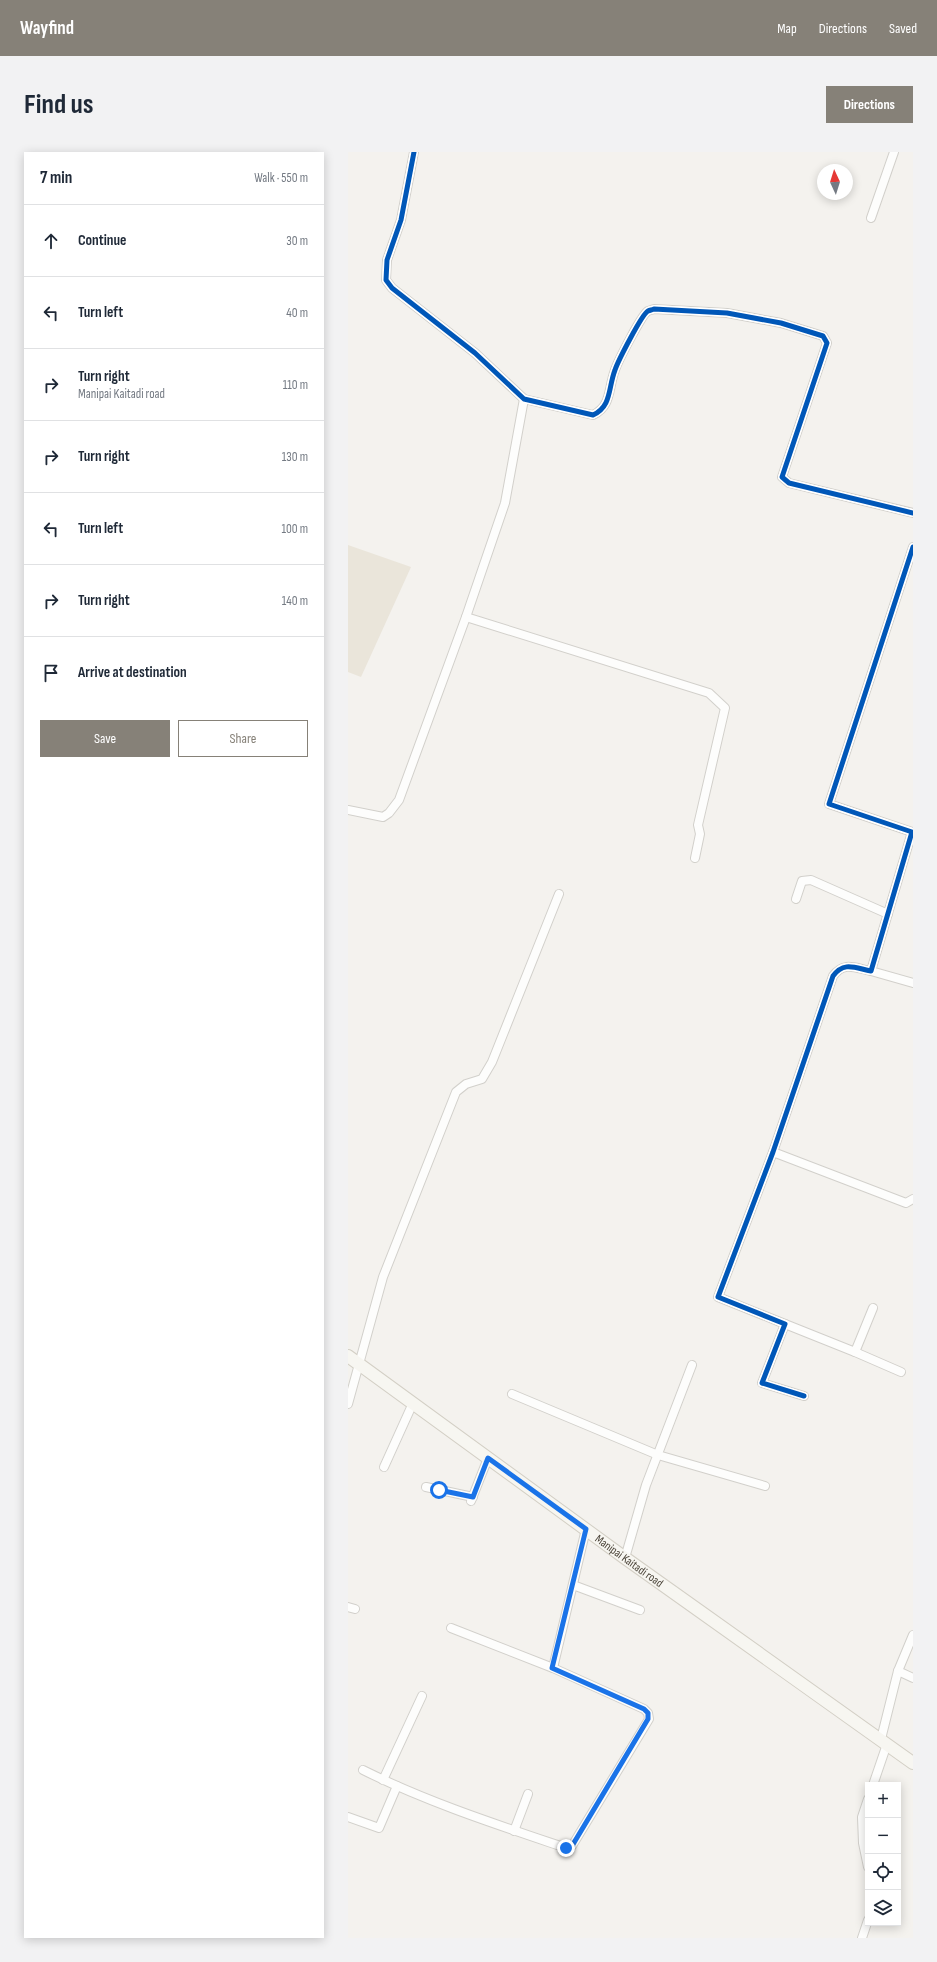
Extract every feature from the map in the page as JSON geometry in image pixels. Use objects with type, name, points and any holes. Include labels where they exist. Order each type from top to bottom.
[{"type":"main road","name":"Manipai Kaitadi road","points":[[353,1360],[625,1558],[913,1763]]},
{"type":"street","points":[[414,152],[401,220],[387,260],[386,280],[392,288],[475,353],[524,399],[592,415],[602,411],[606,403],[615,370],[640,321],[648,311],[654,309],[727,313],[781,323],[823,336],[827,343],[782,477],[789,483],[913,513]]},
{"type":"street","points":[[871,218],[894,152]]},
{"type":"street","points":[[348,810],[383,817],[389,813],[399,800],[466,617],[505,503],[524,399]]},
{"type":"street","points":[[871,971],[912,830],[828,804],[913,548]]},
{"type":"street","points":[[466,617],[709,693],[725,708],[698,825],[700,834],[695,858]]},
{"type":"street","points":[[796,899],[802,881],[811,880],[888,914]]},
{"type":"street","points":[[348,1404],[353,1360],[383,1277],[456,1092],[466,1084],[482,1079],[492,1062],[559,894]]},
{"type":"street","points":[[901,1372],[718,1297],[773,1152],[833,976],[839,968],[846,966],[871,971],[913,983]]},
{"type":"street","points":[[773,1152],[906,1203],[913,1199]]},
{"type":"street","points":[[855,1352],[873,1308]]},
{"type":"street","points":[[785,1324],[762,1383],[804,1396]]},
{"type":"street","points":[[625,1558],[646,1485],[692,1365]]},
{"type":"street","points":[[512,1394],[658,1455],[765,1486]]},
{"type":"street","points":[[384,1467],[413,1403]]},
{"type":"street","points":[[426,1487],[472,1499],[488,1458]]},
{"type":"street","points":[[552,1668],[586,1529]]},
{"type":"street","points":[[573,1585],[640,1610]]},
{"type":"street","points":[[363,1770],[397,1786],[514,1831],[566,1848],[572,1846],[648,1719],[648,1713],[644,1709],[552,1668],[451,1628]]},
{"type":"street","points":[[874,1782],[884,1742],[898,1671],[913,1635]]},
{"type":"street","points":[[898,1671],[913,1678]]},
{"type":"street","points":[[383,1780],[422,1696]]},
{"type":"street","points":[[348,1817],[379,1828],[397,1786]]},
{"type":"street","points":[[514,1831],[528,1794]]},
{"type":"street","points":[[865,1808],[862,1817],[863,1843],[865,1854]]},
{"type":"street","points":[[862,1938],[866,1926]]},
{"type":"shaded area","points":[[348,545],[411,567],[361,677],[348,672]]},
{"type":"cycle path","points":[[414,152],[401,220],[387,260],[386,280],[392,288],[475,353],[524,399],[593,415],[599,411],[606,402],[615,370],[630,338],[645,314],[654,309],[727,313],[781,323],[823,336],[827,343],[782,477],[789,483],[913,513]]},
{"type":"cycle path","points":[[804,1396],[762,1383],[785,1324],[718,1297],[773,1152],[833,976],[841,968],[846,967],[855,967],[871,971],[912,832],[829,804],[913,547]]},
{"type":"route","points":[[439,1490],[473,1497],[488,1458],[586,1529],[566,1616],[552,1668],[644,1709],[648,1713],[648,1719],[572,1846],[566,1848]]}]
